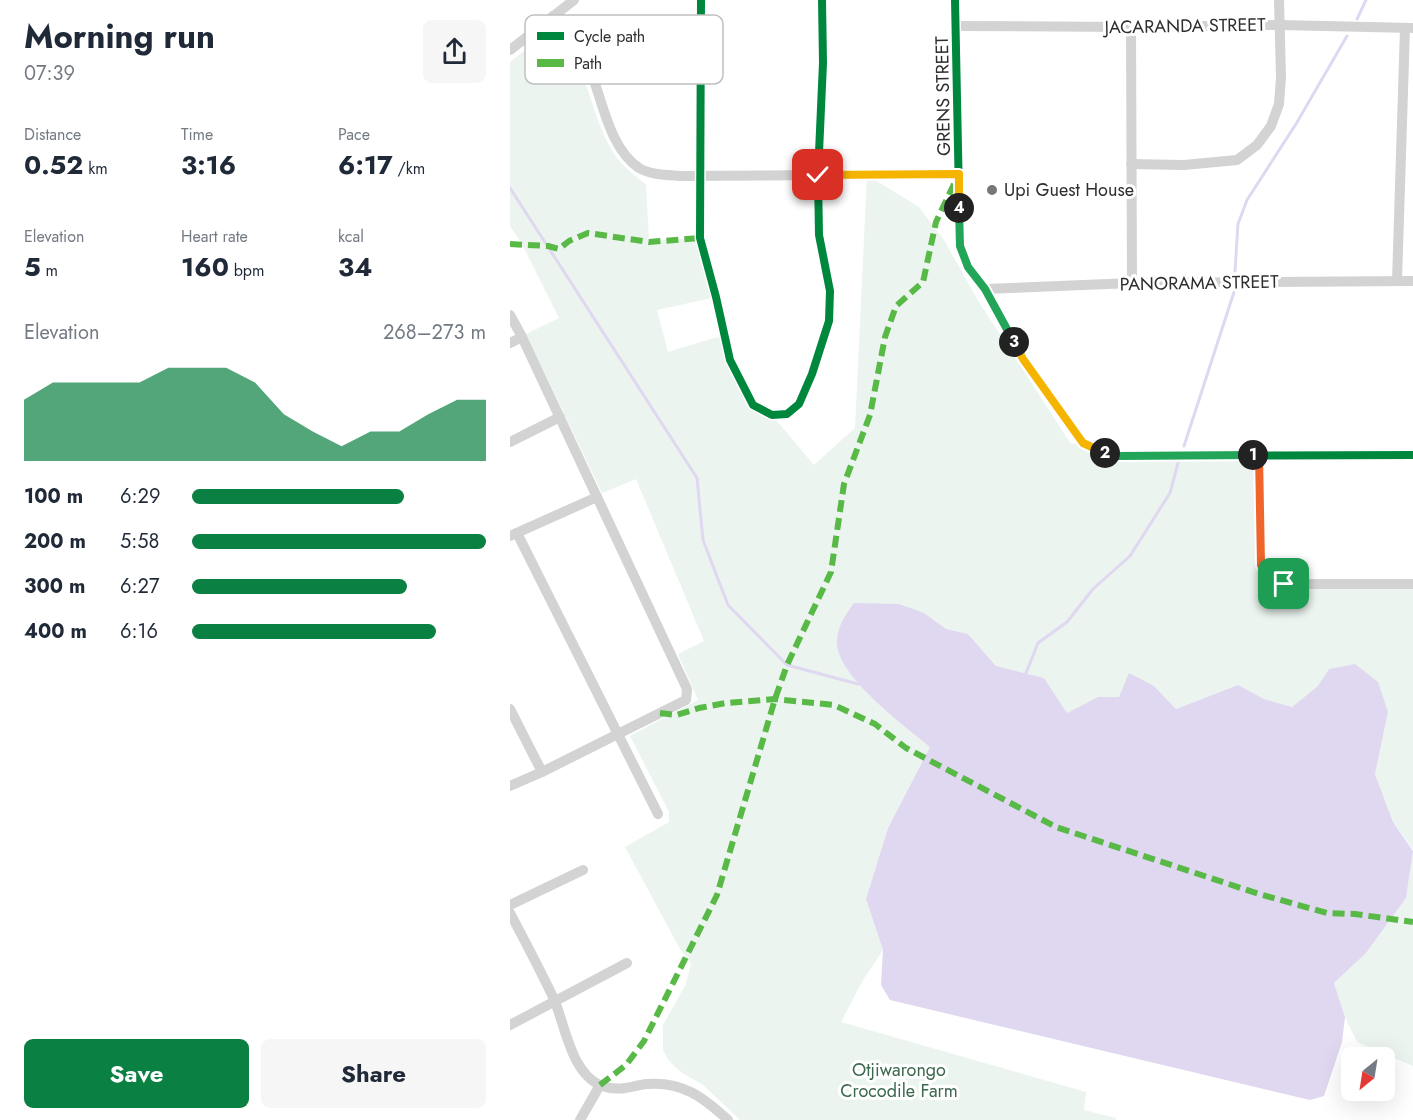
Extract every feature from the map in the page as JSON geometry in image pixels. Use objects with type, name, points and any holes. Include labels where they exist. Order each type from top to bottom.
[{"type":"street","points":[[554,15],[574,0]]},
{"type":"street","points":[[701,84],[700,238],[730,360],[753,405],[772,415],[788,414],[799,404],[812,374],[829,321],[830,291],[819,235],[818,175],[823,63],[822,0]]},
{"type":"street","name":"GRENS STREET","points":[[955,0],[960,246],[968,267],[985,289],[1023,359],[1083,443],[1099,452],[1118,456],[1259,454]]},
{"type":"street","points":[[1131,164],[1184,165],[1237,160],[1257,146],[1271,126],[1280,105],[1279,0]]},
{"type":"street","name":"JACARANDA STREET","points":[[956,26],[1279,25],[1409,28]]},
{"type":"street","points":[[1131,27],[1132,283]]},
{"type":"street","points":[[1397,281],[1409,28]]},
{"type":"street","points":[[510,50],[525,38]]},
{"type":"street","points":[[594,84],[616,143],[639,168],[657,174],[680,176],[701,174],[959,174]]},
{"type":"street","name":"PANORAMA STREET","points":[[985,289],[1132,283],[1413,281]]},
{"type":"street","points":[[510,315],[687,689],[686,700],[510,786]]},
{"type":"street","points":[[510,343],[522,337]]},
{"type":"street","points":[[510,442],[560,417]]},
{"type":"street","points":[[1413,455],[1259,454],[1261,565],[1270,579],[1284,584],[1413,584]]},
{"type":"street","points":[[597,497],[513,534],[619,734],[658,814]]},
{"type":"street","points":[[510,709],[542,772]]},
{"type":"street","points":[[510,905],[583,870]]},
{"type":"street","points":[[510,912],[555,1001],[572,1052],[584,1072],[600,1085],[624,1089],[645,1084],[670,1084],[696,1093],[728,1120]]},
{"type":"street","points":[[510,1025],[627,963]]},
{"type":"street","points":[[580,1120],[600,1085]]},
{"type":"green space","name":"Otjiwarongo Crocodile Farm","points":[[525,50],[525,84],[585,84],[613,153],[626,168],[646,184],[649,241],[700,238],[716,297],[657,310],[668,352],[724,335],[745,392],[772,415],[814,465],[855,428],[867,175],[919,207],[944,240],[979,302],[1071,444],[1083,443],[1099,452],[1259,454],[1261,565],[1270,579],[1413,584],[1413,849],[1393,822],[1375,774],[1388,712],[1329,669],[1319,686],[1292,707],[1264,699],[1238,685],[1176,709],[1154,686],[1119,697],[1098,697],[1067,713],[1044,678],[996,666],[968,634],[946,629],[924,613],[854,603],[844,618],[839,628],[837,645],[849,672],[875,701],[930,747],[888,828],[866,899],[883,950],[863,980],[841,1022],[1086,1092],[1084,1110],[1116,1118],[1116,1120],[740,1120],[702,1084],[682,1073],[669,1061],[663,1050],[663,1025],[685,986],[691,964],[680,949],[625,847],[669,822],[669,812],[630,736],[698,700],[678,654],[704,641],[636,479],[602,493],[526,334],[559,318],[522,244],[510,226],[510,62]]},
{"type":"green space","points":[[1413,851],[1413,1066],[1395,1058],[1395,1047],[1369,1047],[1357,1042],[1345,1017],[1334,983],[1366,953],[1406,898]]},
{"type":"shaded area","points":[[854,603],[899,604],[924,613],[946,629],[968,634],[996,666],[1044,678],[1067,713],[1098,697],[1119,697],[1129,673],[1154,686],[1176,709],[1238,685],[1264,699],[1292,707],[1318,686],[1329,669],[1355,664],[1378,682],[1388,712],[1375,774],[1393,822],[1413,851],[1406,898],[1366,953],[1334,983],[1345,1017],[1342,1042],[1324,1096],[1310,1100],[890,1000],[881,985],[883,950],[866,899],[888,828],[930,747],[861,687],[841,658],[837,645],[839,628]]},
{"type":"waterway","points":[[1357,19],[1366,0]]},
{"type":"waterway","points":[[1235,271],[1238,224],[1247,200],[1296,124],[1347,36]]},
{"type":"waterway","points":[[510,188],[697,478],[703,540],[728,605],[787,665],[858,684]]},
{"type":"waterway","points":[[1184,446],[1234,292]]},
{"type":"waterway","points":[[1026,673],[1038,643],[1067,622],[1093,589],[1130,556],[1170,493],[1178,463]]},
{"type":"marked path","points":[[600,1085],[626,1065],[644,1041],[717,895],[775,699],[787,665],[831,572],[844,484],[870,415],[885,337],[896,306],[923,282],[936,222],[955,182]]},
{"type":"marked path","points":[[510,244],[548,246],[559,249],[569,241],[588,233],[649,242],[700,238]]},
{"type":"marked path","points":[[660,713],[677,715],[726,703],[775,699],[834,705],[875,724],[906,748],[1056,827],[1259,894],[1327,913],[1355,914],[1413,922]]},
{"type":"cycle path","points":[[701,0],[701,15]]},
{"type":"cycle path","points":[[701,84],[700,238],[730,360],[753,405],[772,415],[787,414],[799,404],[812,374],[829,321],[830,291],[819,235],[818,175],[823,63],[822,0]]},
{"type":"cycle path","points":[[955,0],[960,246],[968,267],[985,289],[1023,359],[1083,443],[1099,452],[1118,456],[1413,455]]},
{"type":"place","name":"Upi Guest House","points":[[992,190]]},
{"type":"route","points":[[818,175],[959,174],[958,228],[960,246],[968,267],[985,289],[1023,359],[1083,443],[1099,452],[1118,456],[1259,454],[1261,565],[1270,579],[1284,584]]}]
